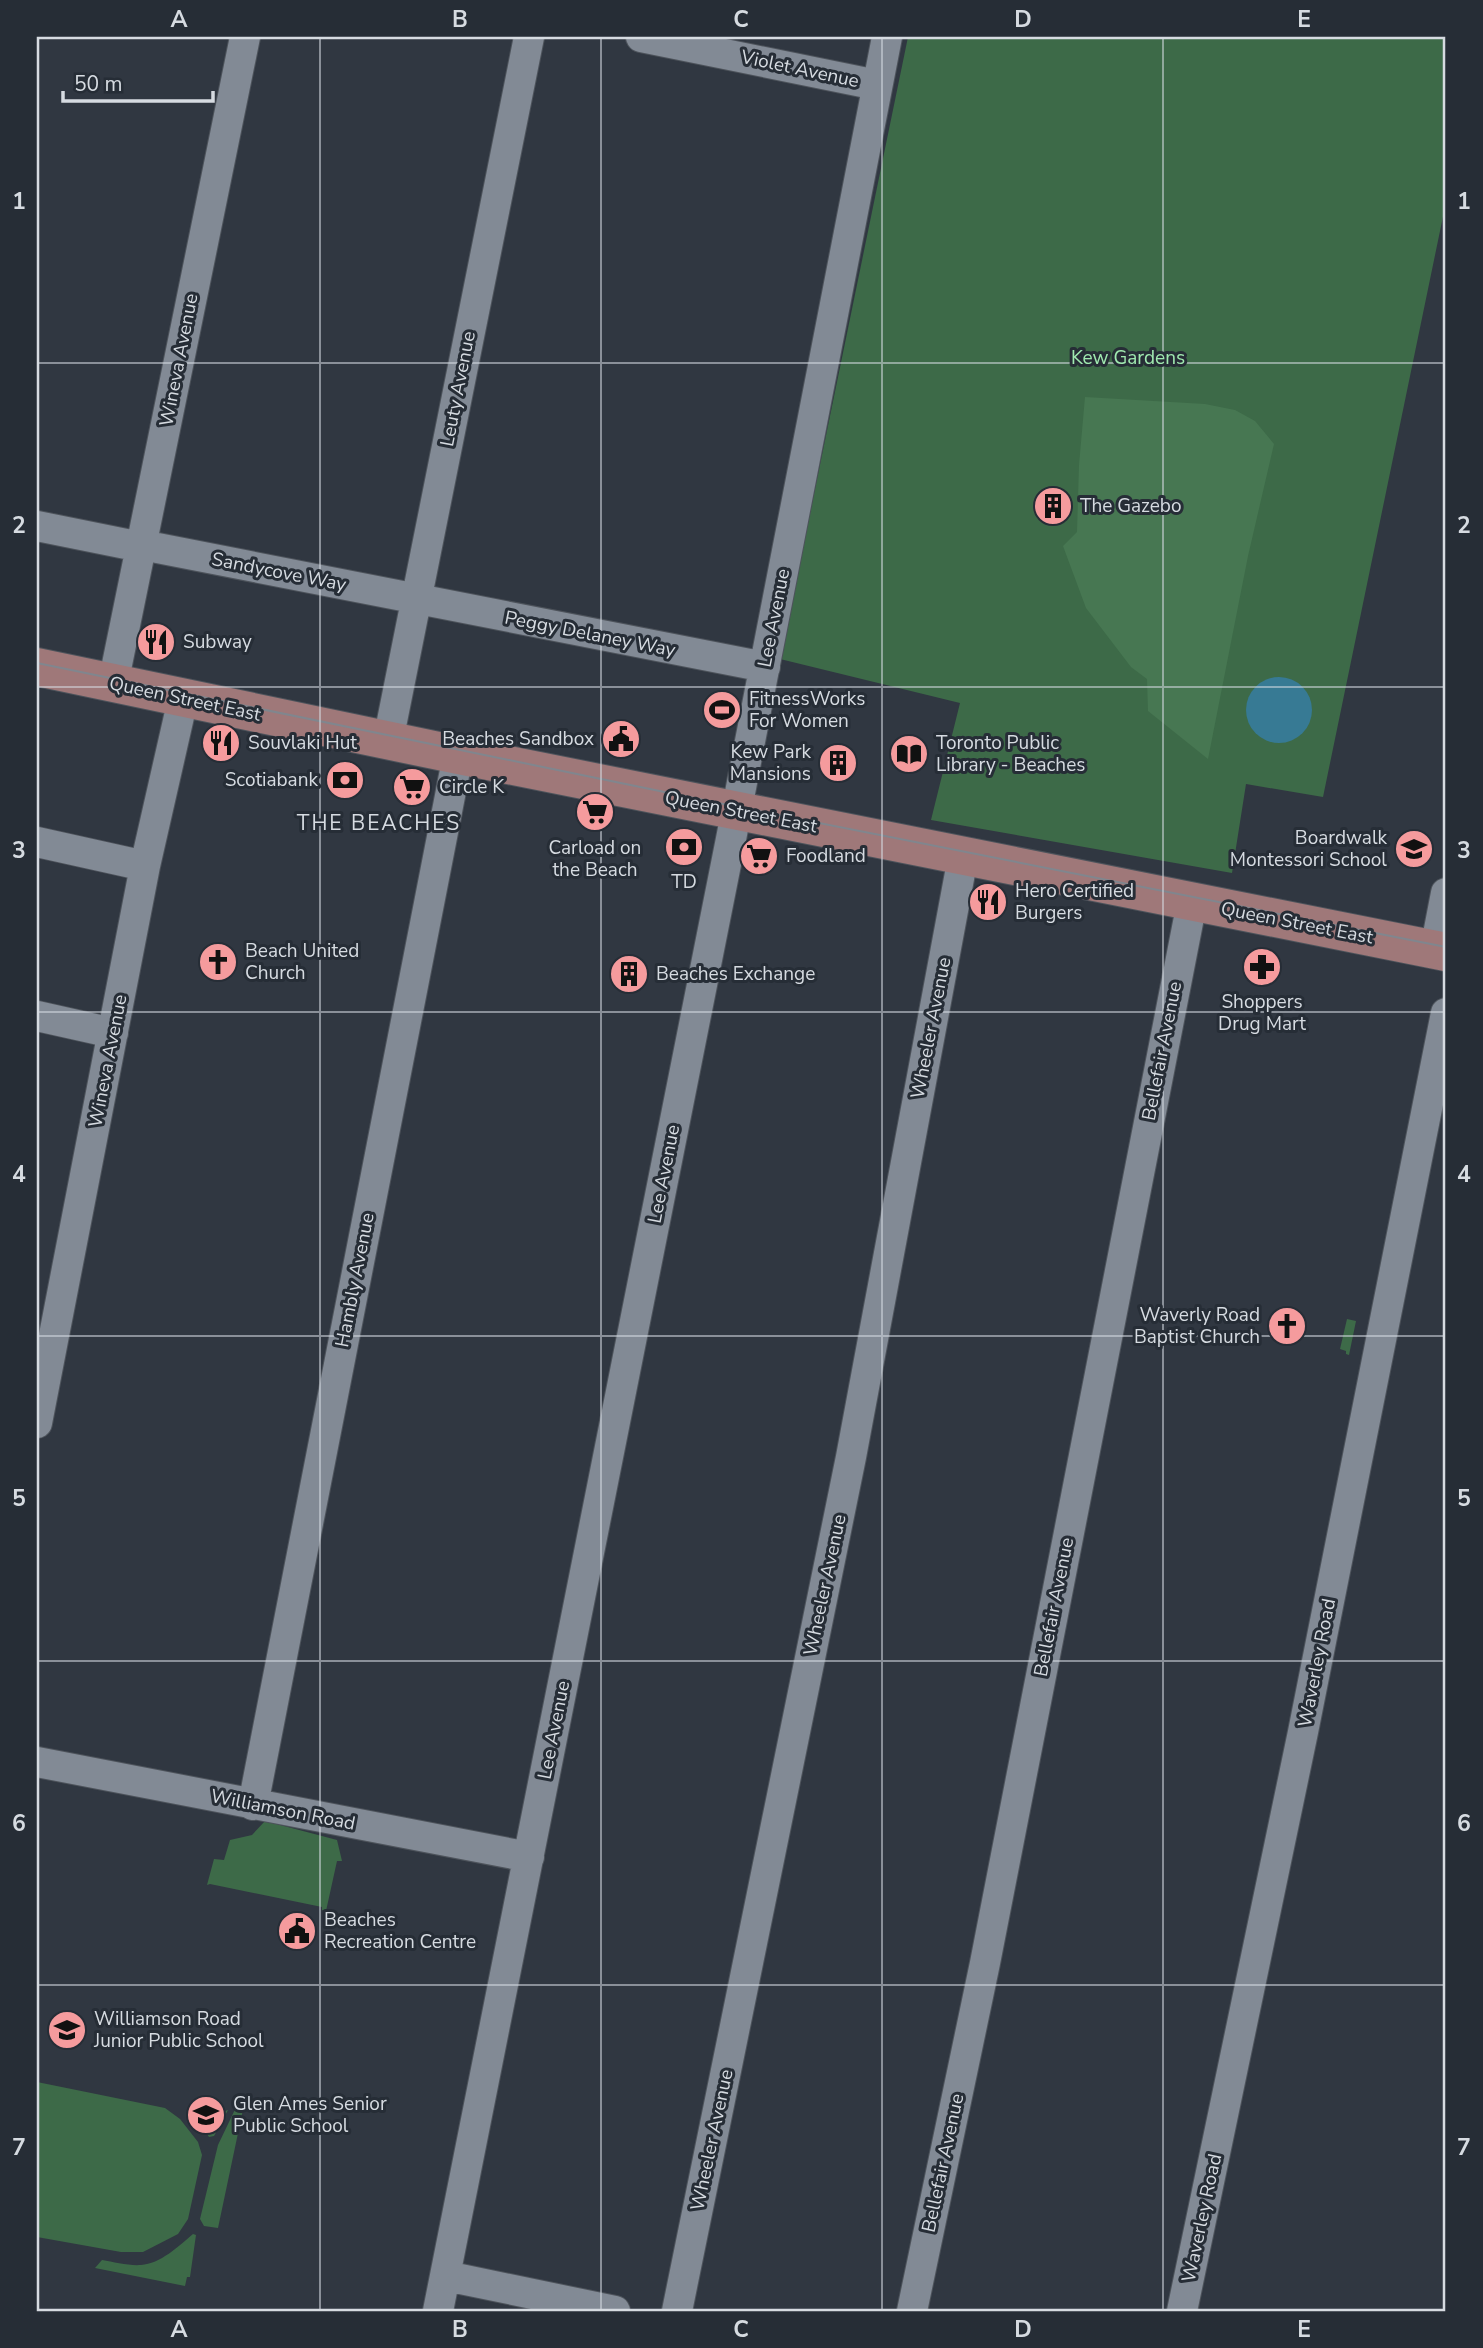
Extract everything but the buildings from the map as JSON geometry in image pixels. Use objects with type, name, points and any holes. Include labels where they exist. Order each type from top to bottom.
[{"type":"main road","name":"Queen Street East","points":[[37,667],[388,741],[1441,951]]},
{"type":"street","name":"Wineva Avenue","points":[[113,684],[245,37]]},
{"type":"street","name":"Leuty Avenue","points":[[388,741],[529,37]]},
{"type":"street","name":"Violet Avenue","points":[[641,37],[877,85]]},
{"type":"street","name":"Lee Avenue","points":[[438,2311],[765,667],[887,37]]},
{"type":"street","name":"Sandycove Way","points":[[37,526],[416,600]]},
{"type":"street","name":"Peggy Delaney Way","points":[[416,600],[765,667]]},
{"type":"street","name":"Wineva Avenue","points":[[37,1423],[145,866],[183,699]]},
{"type":"street","name":"Hambly Avenue","points":[[253,1805],[458,755]]},
{"type":"street","points":[[37,842],[145,866]]},
{"type":"street","name":"Wheeler Avenue","points":[[677,2311],[851,1457],[962,856]]},
{"type":"street","points":[[1441,951],[1446,893]]},
{"type":"street","name":"Bellefair Avenue","points":[[912,2311],[985,1963],[1192,902]]},
{"type":"street","name":"Waverley Road","points":[[1182,2311],[1309,1706],[1446,1013]]},
{"type":"street","points":[[37,1016],[113,1032]]},
{"type":"street","name":"Williamson Road","points":[[37,1762],[529,1857]]},
{"type":"street","points":[[446,2276],[615,2311]]},
{"type":"green space","name":"Kew Gardens","points":[[908,37],[1446,37],[1446,202],[1323,797],[1246,784],[1232,873],[931,820],[960,703],[780,659]]},
{"type":"green space","points":[[1085,397],[1205,404],[1235,410],[1255,421],[1274,444],[1248,556],[1208,759],[1148,711],[1147,679],[1131,667],[1086,608],[1063,546],[1077,532]]},
{"type":"green space","points":[[1347,1319],[1356,1321],[1349,1355],[1340,1349]]},
{"type":"green space","points":[[265,1821],[337,1840],[342,1861],[337,1861],[326,1911],[322,1910],[322,1907],[207,1885],[214,1859],[224,1860],[230,1840],[252,1835]]},
{"type":"green space","points":[[37,2082],[165,2108],[180,2119],[198,2142],[202,2155],[188,2219],[178,2234],[143,2252],[121,2252],[37,2237]]},
{"type":"green space","points":[[240,2099],[245,2100],[218,2228],[204,2226],[200,2219],[218,2145]]},
{"type":"green space","points":[[228,2110],[214,2136],[209,2137],[200,2123],[203,2119]]},
{"type":"green space","points":[[193,2234],[196,2235],[190,2277],[187,2277],[185,2286],[95,2268],[102,2260],[132,2265],[148,2264],[169,2254]]},
{"type":"water","points":[[1279,677],[1292,680],[1302,687],[1309,697],[1312,710],[1309,723],[1302,733],[1292,740],[1279,743],[1266,740],[1256,733],[1249,723],[1246,710],[1249,697],[1256,687],[1266,680]]},
{"type":"tram line","points":[[37,663],[718,803],[1446,947]]},
{"type":"place","name":"The Gazebo","points":[[1053,506]]},
{"type":"place","name":"Subway","points":[[156,642]]},
{"type":"place","name":"FitnessWorks For Women","points":[[722,710]]},
{"type":"place","name":"Beaches Sandbox","points":[[621,739]]},
{"type":"place","name":"Souvlaki Hut","points":[[221,743]]},
{"type":"place","name":"Toronto Public Library - Beaches","points":[[909,754]]},
{"type":"place","name":"Kew Park Mansions","points":[[838,763]]},
{"type":"place","name":"Scotiabank","points":[[345,780]]},
{"type":"place","name":"Circle K","points":[[412,787]]},
{"type":"place","name":"Carload on the Beach","points":[[595,812]]},
{"type":"place","name":"TD","points":[[684,847]]},
{"type":"place","name":"Boardwalk Montessori School","points":[[1414,849]]},
{"type":"place","name":"Foodland","points":[[759,856]]},
{"type":"place","name":"Hero Certified Burgers","points":[[988,902]]},
{"type":"place","name":"Beach United Church","points":[[218,962]]},
{"type":"place","name":"Shoppers Drug Mart","points":[[1262,967]]},
{"type":"place","name":"Beaches Exchange","points":[[629,974]]},
{"type":"place","name":"Waverly Road Baptist Church","points":[[1287,1326]]},
{"type":"place","name":"Beaches Recreation Centre","points":[[297,1931]]},
{"type":"place","name":"Williamson Road Junior Public School","points":[[67,2030]]},
{"type":"place","name":"Glen Ames Senior Public School","points":[[206,2115]]},
{"type":"district","name":"THE BEACHES","points":[[379,823]]}]
